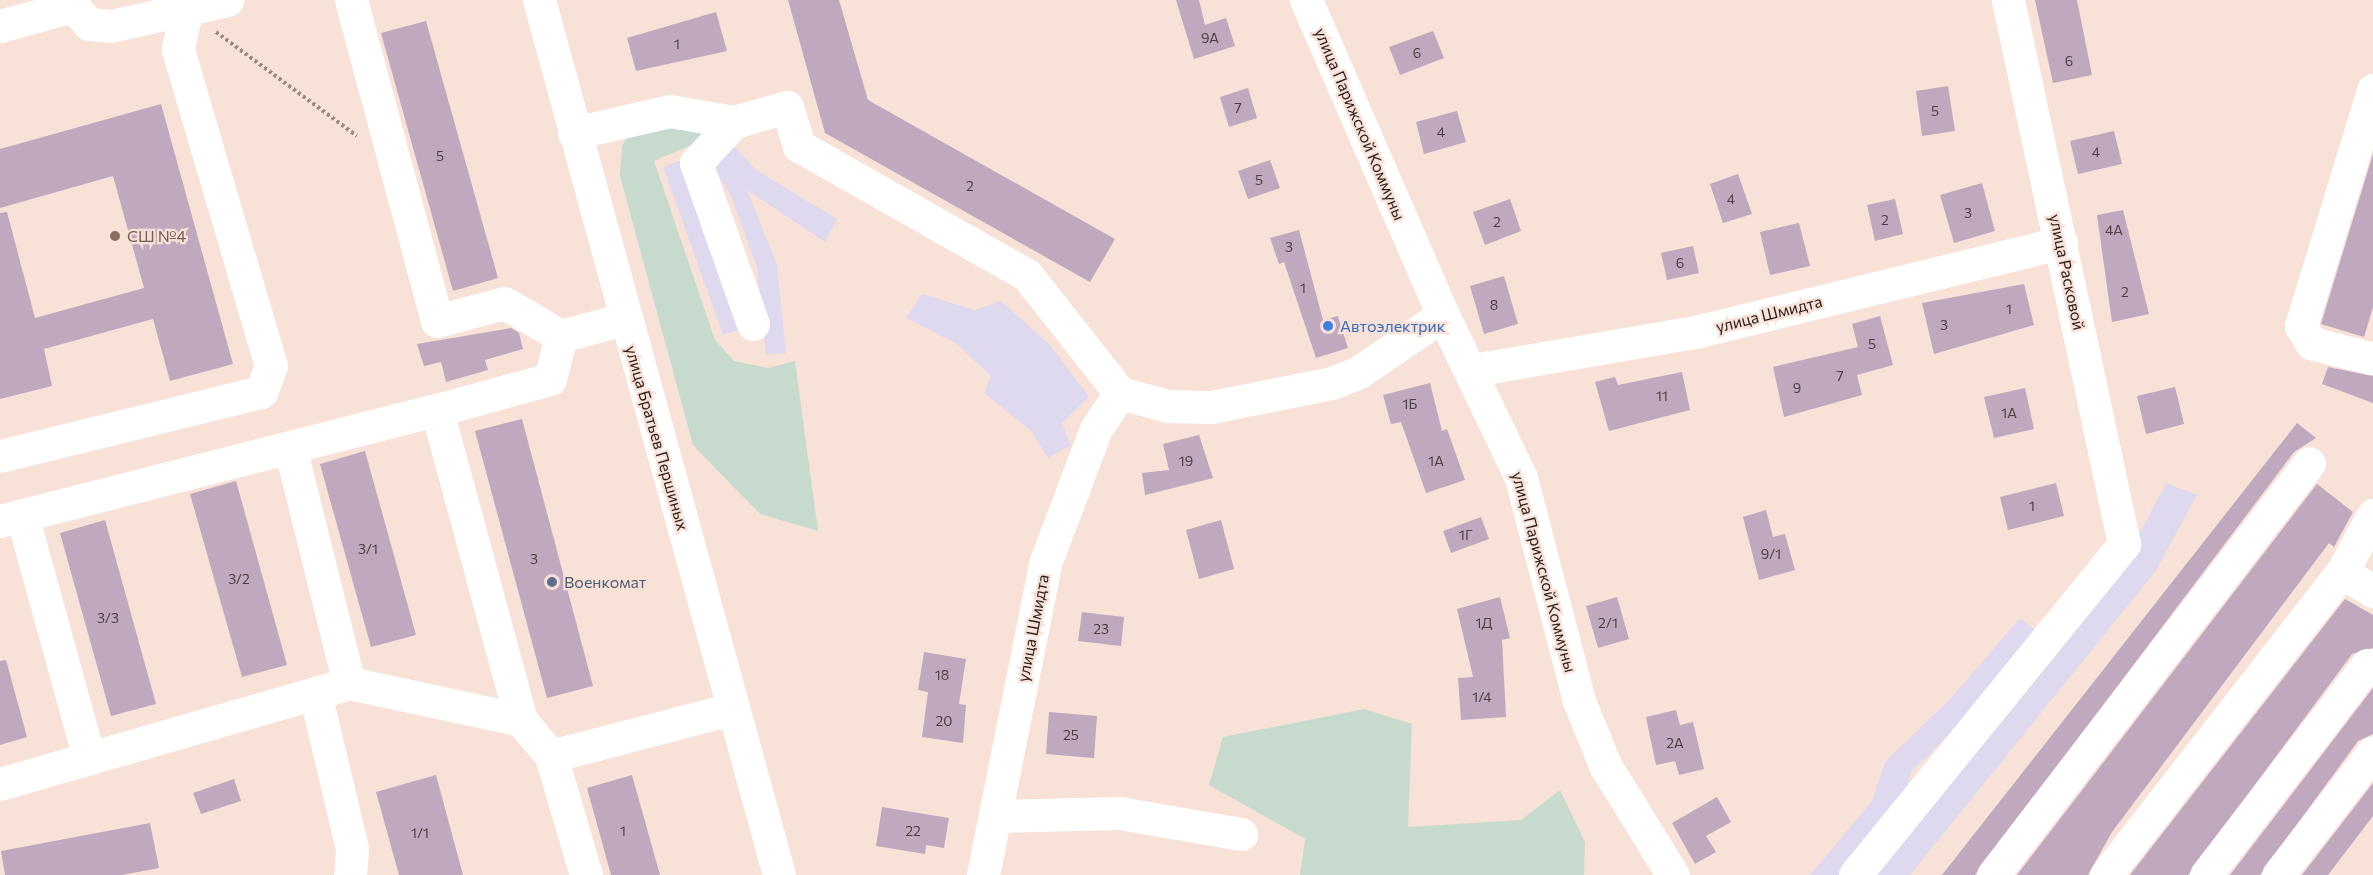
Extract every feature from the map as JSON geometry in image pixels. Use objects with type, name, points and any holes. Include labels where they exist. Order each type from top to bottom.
[{"type":"street","points":[[0,26],[68,3],[88,24],[111,26],[227,0]]},
{"type":"street","points":[[351,0],[437,321],[504,303],[561,336],[624,319]]},
{"type":"street","name":"улица Братьев Першиных","points":[[539,0],[624,319],[779,875]]},
{"type":"street","name":"улица Парижской Коммуны","points":[[1306,0],[1443,315],[1473,370],[1521,478],[1579,701],[1606,767],[1673,875]]},
{"type":"street","name":"улица Расковой","points":[[1855,875],[2124,544],[2008,0]]},
{"type":"street","points":[[0,456],[261,392],[271,366],[178,49],[186,10]]},
{"type":"street","points":[[2372,356],[2311,343],[2301,326],[2373,90]]},
{"type":"street","points":[[574,133],[670,111],[734,122],[787,107],[799,146],[1027,275],[1120,393],[1168,406],[1211,407],[1332,384],[1359,372],[1443,315]]},
{"type":"street","points":[[734,122],[696,163],[753,324]]},
{"type":"street","name":"улица Шмидта","points":[[1473,370],[1695,332],[2061,243]]},
{"type":"street","points":[[89,758],[11,518],[437,410],[550,379],[561,336]]},
{"type":"street","name":"улица Шмидта","points":[[983,875],[1046,561],[1096,429],[1120,393]]},
{"type":"street","points":[[437,410],[521,720],[551,756],[586,875]]},
{"type":"street","points":[[290,447],[349,683]]},
{"type":"street","points":[[1993,875],[2309,463]]},
{"type":"street","points":[[2106,875],[2342,572],[2373,515]]},
{"type":"street","points":[[2342,572],[2373,591]]},
{"type":"street","points":[[2206,875],[2367,666]]},
{"type":"street","points":[[0,784],[349,683],[521,720]]},
{"type":"street","points":[[315,693],[352,848],[350,875]]},
{"type":"street","points":[[551,756],[732,709]]},
{"type":"street","points":[[2278,875],[2373,753]]},
{"type":"street","points":[[995,816],[1119,813],[1241,834]]},
{"type":"path","points":[[186,10],[395,164]]},
{"type":"shaded area","points":[[733,145],[756,170],[837,219],[825,242],[747,190],[777,265],[786,353],[766,355],[757,267],[731,196],[712,164]]},
{"type":"shaded area","points":[[684,159],[744,328],[723,335],[663,167]]},
{"type":"shaded area","points":[[922,294],[975,310],[1001,301],[1050,345],[1089,397],[1062,423],[1071,445],[1048,458],[1031,431],[984,393],[991,376],[957,344],[906,318]]},
{"type":"shaded area","points":[[2166,483],[2197,495],[2155,572],[1910,875],[1869,875],[2126,559]]},
{"type":"shaded area","points":[[2020,618],[2038,633],[1976,708],[1912,771],[1899,810],[1843,875],[1810,875],[1872,801],[1885,762],[1950,699]]},
{"type":"green space","points":[[635,125],[701,125],[703,140],[654,161],[715,340],[734,361],[768,368],[795,361],[818,531],[760,514],[693,445],[620,176],[622,146]]},
{"type":"green space","points":[[1364,709],[1412,724],[1408,827],[1521,820],[1560,790],[1585,842],[1584,875],[1300,875],[1305,839],[1209,785],[1223,737]]},
{"type":"building","points":[[788,0],[839,0],[868,100],[1115,239],[1090,282],[825,133]]},
{"type":"building","points":[[1176,0],[1199,0],[1205,25],[1226,18],[1235,46],[1194,59]]},
{"type":"building","points":[[2035,0],[2077,0],[2092,75],[2053,83]]},
{"type":"building","points":[[716,12],[727,51],[636,71],[627,38]]},
{"type":"building","points":[[426,21],[498,278],[453,291],[381,33]]},
{"type":"building","points":[[1433,31],[1444,58],[1400,75],[1389,47]]},
{"type":"building","points":[[1948,86],[1955,131],[1922,136],[1916,91]]},
{"type":"building","points":[[1248,88],[1257,118],[1229,127],[1220,97]]},
{"type":"building","points":[[161,104],[233,364],[170,381],[153,319],[44,349],[52,386],[0,399],[0,213],[7,212],[35,318],[144,288],[113,176],[0,208],[0,149]]},
{"type":"building","points":[[1457,111],[1466,142],[1424,154],[1416,122]]},
{"type":"building","points":[[2114,131],[2122,164],[2078,174],[2070,141]]},
{"type":"building","points":[[2373,154],[2373,307],[2364,337],[2321,324]]},
{"type":"building","points":[[1270,160],[1280,188],[1248,199],[1238,171]]},
{"type":"building","points":[[1738,174],[1752,214],[1723,223],[1710,184]]},
{"type":"building","points":[[1982,183],[1995,231],[1954,243],[1940,195]]},
{"type":"building","points":[[1510,199],[1521,231],[1485,245],[1473,212]]},
{"type":"building","points":[[1895,199],[1903,234],[1875,241],[1867,205]]},
{"type":"building","points":[[2123,210],[2149,314],[2112,322],[2097,215]]},
{"type":"building","points":[[1799,223],[1810,266],[1770,275],[1760,232]]},
{"type":"building","points":[[1299,230],[1323,320],[1338,316],[1348,348],[1316,358],[1284,262],[1279,264],[1270,238]]},
{"type":"building","points":[[1693,246],[1699,273],[1667,280],[1661,253]]},
{"type":"building","points":[[1504,276],[1518,324],[1484,334],[1470,286]]},
{"type":"building","points":[[2024,284],[2034,325],[1934,354],[1922,303]]},
{"type":"building","points":[[1880,316],[1893,365],[1857,375],[1862,395],[1784,417],[1773,367],[1858,347],[1852,324]]},
{"type":"building","points":[[511,328],[519,333],[523,349],[485,360],[488,370],[446,382],[441,362],[424,366],[417,344]]},
{"type":"building","points":[[2328,367],[2373,376],[2373,403],[2322,384]]},
{"type":"building","points":[[1682,372],[1690,410],[1609,431],[1595,382],[1615,377],[1618,385]]},
{"type":"building","points":[[1430,383],[1442,431],[1447,429],[1465,480],[1426,493],[1401,422],[1391,424],[1383,395]]},
{"type":"building","points":[[2175,387],[2184,424],[2146,434],[2137,396]]},
{"type":"building","points":[[2025,388],[2034,429],[1994,438],[1984,397]]},
{"type":"building","points":[[522,419],[593,686],[547,698],[475,431]]},
{"type":"building","points":[[2297,423],[2316,438],[2294,452],[1975,875],[1942,875]]},
{"type":"building","points":[[1199,435],[1213,478],[1145,495],[1142,473],[1169,470],[1163,444]]},
{"type":"building","points":[[365,451],[416,635],[371,647],[320,464]]},
{"type":"building","points":[[236,481],[287,665],[242,677],[190,494]]},
{"type":"building","points":[[2056,483],[2064,516],[2008,530],[2000,497]]},
{"type":"building","points":[[2317,484],[2353,512],[2334,547],[2329,543],[2112,832],[2088,875],[2017,875]]},
{"type":"building","points":[[1766,510],[1773,537],[1785,534],[1795,570],[1759,580],[1743,517]]},
{"type":"building","points":[[1481,517],[1489,539],[1451,553],[1443,531]]},
{"type":"building","points":[[105,520],[156,704],[111,716],[60,533]]},
{"type":"building","points":[[1221,520],[1234,569],[1199,579],[1186,530]]},
{"type":"building","points":[[1500,597],[1510,638],[1502,640],[1506,717],[1461,720],[1458,678],[1473,677],[1457,609]]},
{"type":"building","points":[[1617,597],[1629,639],[1598,648],[1586,606]]},
{"type":"building","points":[[2345,599],[2373,615],[2373,648],[2352,654],[2188,875],[2130,875]]},
{"type":"building","points":[[1082,612],[1124,617],[1121,646],[1078,641]]},
{"type":"building","points":[[924,652],[966,659],[959,704],[966,705],[963,743],[922,737],[928,692],[918,690]]},
{"type":"building","points":[[6,660],[27,737],[0,745],[0,661]]},
{"type":"building","points":[[2373,688],[2373,734],[2358,741],[2260,875],[2230,875]]},
{"type":"building","points":[[1676,710],[1680,725],[1693,722],[1704,769],[1679,775],[1675,761],[1656,765],[1646,717]]},
{"type":"building","points":[[1049,712],[1097,716],[1094,758],[1046,754]]},
{"type":"building","points":[[436,775],[463,875],[399,875],[376,792]]},
{"type":"building","points":[[632,775],[660,875],[611,875],[587,788]]},
{"type":"building","points":[[234,779],[241,801],[201,814],[193,793]]},
{"type":"building","points":[[2373,783],[2373,816],[2328,875],[2302,875]]},
{"type":"building","points":[[1717,797],[1731,822],[1706,836],[1716,852],[1695,864],[1672,823]]},
{"type":"building","points":[[882,807],[949,818],[944,848],[926,845],[925,854],[876,846]]},
{"type":"building","points":[[150,823],[159,868],[122,875],[5,875],[1,851]]},
{"type":"place","name":"СШ №4","points":[[115,236]]},
{"type":"place","name":"Автоэлектрик","points":[[1328,326]]},
{"type":"place","name":"Военкомат","points":[[552,582]]}]
